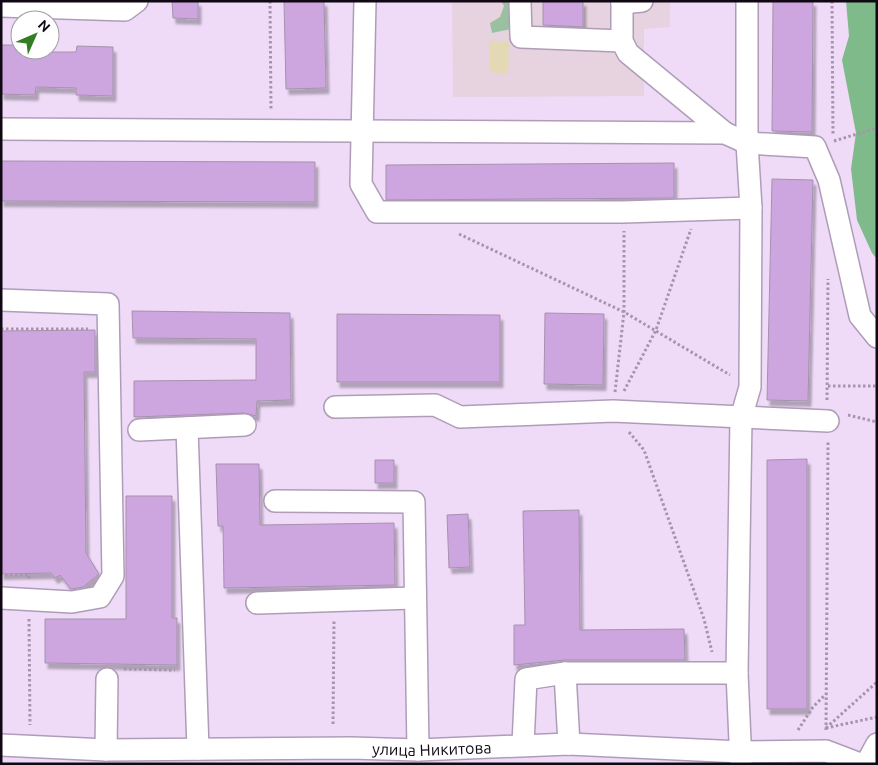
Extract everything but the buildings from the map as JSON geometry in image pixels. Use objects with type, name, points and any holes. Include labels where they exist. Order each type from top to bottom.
[{"type":"street","points":[[1,6],[125,10],[137,1]]},
{"type":"street","points":[[365,1],[363,131],[360,184],[377,212],[623,212],[751,208]]},
{"type":"street","points":[[520,1],[521,37],[622,41]]},
{"type":"street","points":[[741,758],[727,672],[741,418],[750,387],[751,208],[747,143],[747,1]]},
{"type":"street","points":[[628,2],[622,41],[628,53],[725,133],[747,143],[814,147],[829,180],[860,316],[877,337]]},
{"type":"street","points":[[1,129],[725,133]]},
{"type":"street","points":[[1,300],[108,304],[113,576],[100,597],[72,602],[1,598]]},
{"type":"street","points":[[335,407],[435,406],[460,417],[613,412],[741,418],[836,417]]},
{"type":"street","points":[[139,430],[245,425]]},
{"type":"street","points":[[188,428],[198,749]]},
{"type":"street","points":[[275,501],[414,502],[414,598],[418,750]]},
{"type":"street","points":[[257,603],[414,598]]},
{"type":"street","points":[[523,745],[526,679],[565,673],[727,672]]},
{"type":"street","points":[[565,673],[569,744]]},
{"type":"street","points":[[106,750],[107,679]]},
{"type":"street","name":"улица Никитова","points":[[1,745],[106,750],[198,749],[351,756],[418,750],[569,744],[741,758],[826,751],[860,764]]},
{"type":"street","points":[[866,764],[877,744]]},
{"type":"path","points":[[270,1],[272,130]]},
{"type":"path","points":[[832,1],[833,141],[877,128]]},
{"type":"path","points":[[613,412],[656,330],[698,210]]},
{"type":"path","points":[[623,212],[624,312],[613,412],[644,450],[704,619],[727,672]]},
{"type":"path","points":[[450,230],[624,312],[750,387]]},
{"type":"path","points":[[1,330],[109,329]]},
{"type":"path","points":[[828,386],[877,386]]},
{"type":"path","points":[[836,417],[877,422]]},
{"type":"path","points":[[1,575],[29,575],[30,726]]},
{"type":"path","points":[[333,601],[333,724]]},
{"type":"path","points":[[107,679],[106,668],[183,670]]},
{"type":"path","points":[[877,682],[826,728],[877,716]]},
{"type":"path","points":[[798,730],[813,707],[826,694]]},
{"type":"shaded area","points":[[452,1],[670,1],[670,27],[644,29],[644,96],[453,97]]},
{"type":"green space","points":[[501,1],[510,1],[511,29],[492,33],[490,23],[500,17],[504,6]]},
{"type":"green space","points":[[846,1],[877,1],[877,259],[872,253],[857,220],[851,169],[856,133],[842,60],[849,36]]},
{"type":"sand","points":[[489,41],[509,41],[508,74],[489,72]]}]
